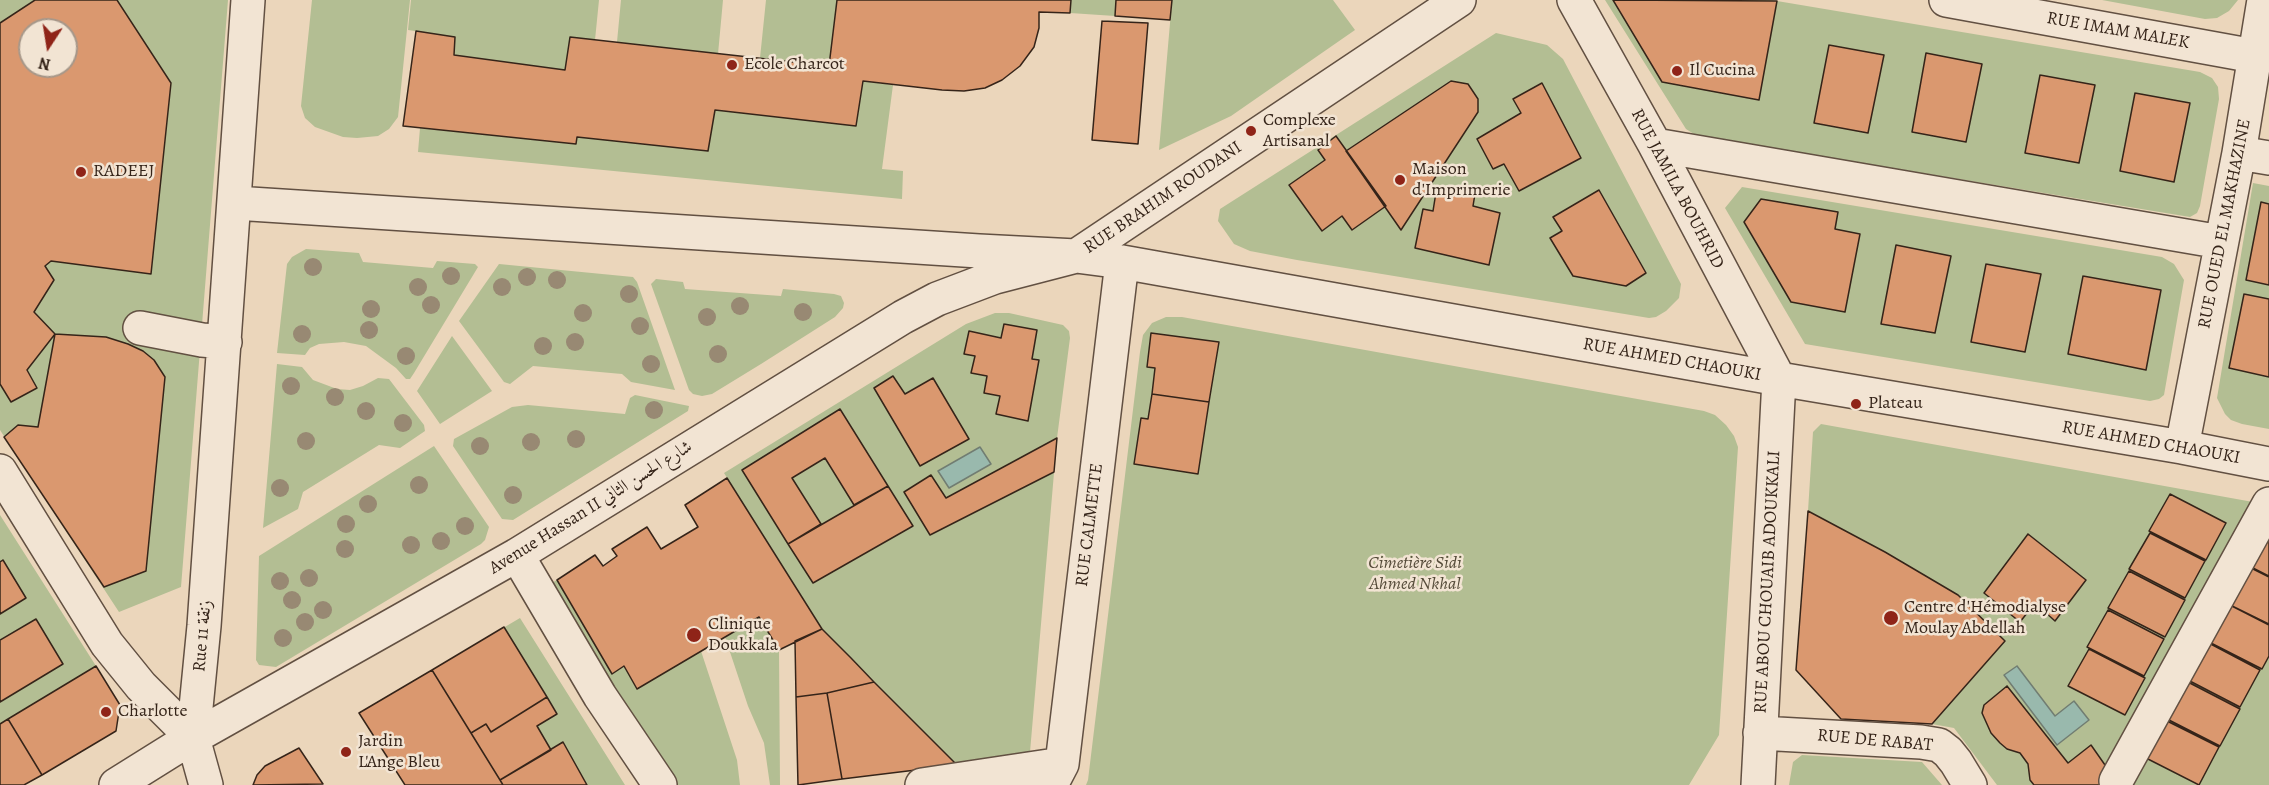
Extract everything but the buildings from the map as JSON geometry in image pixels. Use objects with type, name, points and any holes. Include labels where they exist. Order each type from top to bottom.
[{"type":"street","name":"Rue 11 زنقة","points":[[193,738],[204,626],[249,0]]},
{"type":"street","name":"RUE BRAHIM ROUDANI","points":[[1076,256],[1459,0]]},
{"type":"street","name":"RUE JAMILA BOUHRID","points":[[1574,0],[1779,379]]},
{"type":"street","name":"RUE IMAM MALEK","points":[[1946,0],[2254,56]]},
{"type":"street","name":"RUE OUED EL MAKHAZINE","points":[[2182,447],[2221,242],[2254,155],[2254,56],[2264,0]]},
{"type":"street","points":[[1654,145],[2221,242]]},
{"type":"street","name":"RUE AHMED CHAOUKI","points":[[235,203],[1076,256],[1122,262],[2269,464]]},
{"type":"street","name":"Avenue Hassan II شارع الحسن الثاني","points":[[116,785],[193,738],[517,555],[903,317],[937,299],[995,277],[1076,256]]},
{"type":"street","name":"RUE CALMETTE","points":[[1056,774],[1122,262]]},
{"type":"street","points":[[140,328],[225,342]]},
{"type":"street","name":"RUE ABOU CHOUAIB ADOUKKALI","points":[[1758,785],[1779,379]]},
{"type":"street","points":[[0,471],[107,644],[141,686],[193,738],[206,785]]},
{"type":"street","points":[[2116,781],[2269,504]]},
{"type":"street","points":[[517,555],[600,696],[660,785]]},
{"type":"street","name":"RUE DE RABAT","points":[[1760,733],[1921,742],[1939,746],[1956,762],[1970,785]]},
{"type":"street","points":[[922,785],[1056,774]]},
{"type":"green space","points":[[0,0],[228,0],[181,587],[119,612],[0,430]]},
{"type":"green space","points":[[312,0],[410,0],[398,117],[389,129],[378,136],[343,137],[315,127],[305,118],[301,106]]},
{"type":"green space","points":[[411,0],[599,0],[595,40],[565,70],[454,55],[455,37],[408,30]]},
{"type":"green space","points":[[621,0],[723,0],[718,54],[617,42]]},
{"type":"green space","points":[[766,0],[837,0],[829,66],[760,58]]},
{"type":"green space","points":[[1071,0],[1116,0],[1115,16],[1070,13]]},
{"type":"green space","points":[[1172,0],[1333,0],[1355,30],[1231,116],[1159,150]]},
{"type":"green space","points":[[1605,0],[1771,0],[2200,72],[2212,78],[2218,87],[2219,99],[2200,206],[2197,213],[2190,217],[1697,136],[1686,129]]},
{"type":"green space","points":[[2102,0],[2238,0],[2229,11],[2217,18],[2205,19]]},
{"type":"green space","points":[[1496,33],[1547,45],[1563,59],[1681,284],[1679,298],[1666,311],[1649,318],[1297,260],[1250,251],[1234,244],[1218,221],[1220,209]]},
{"type":"green space","points":[[863,81],[893,85],[882,169],[903,171],[902,199],[418,152],[420,128],[575,144],[577,137],[708,150],[715,110],[856,126]]},
{"type":"green space","points":[[2253,183],[2269,186],[2269,429],[2231,420],[2225,414],[2217,398]]},
{"type":"green space","points":[[1742,187],[2162,257],[2174,264],[2184,280],[2164,395],[2150,401],[1805,344],[1725,208]]},
{"type":"green space","points":[[306,249],[359,253],[363,262],[433,268],[437,261],[475,264],[478,267],[414,373],[410,379],[406,379],[396,368],[366,346],[344,342],[319,344],[310,348],[305,355],[277,353],[287,264],[292,257]]},
{"type":"green space","points":[[499,264],[633,277],[637,282],[675,390],[631,382],[622,374],[533,366],[510,384],[504,382],[459,321]]},
{"type":"green space","points":[[656,279],[683,282],[685,289],[781,296],[783,289],[834,294],[841,296],[844,303],[843,308],[835,317],[712,394],[702,396],[693,394],[689,390],[651,284]]},
{"type":"green space","points":[[995,313],[1009,313],[1063,325],[1069,331],[1070,338],[1057,438],[1030,752],[957,765],[822,629],[724,473],[966,324]]},
{"type":"green space","name":"Cimetière Sidi Ahmed Nkhal","points":[[1166,317],[1182,317],[1704,411],[1715,415],[1734,436],[1738,447],[1719,735],[1689,785],[1086,785],[1140,352],[1143,335],[1152,323]]},
{"type":"green space","points":[[452,336],[492,391],[440,424],[417,391]]},
{"type":"green space","points":[[277,364],[302,367],[313,380],[337,389],[350,390],[378,378],[389,379],[424,425],[425,431],[400,448],[379,445],[303,492],[298,509],[263,528]]},
{"type":"green space","points":[[635,395],[689,406],[688,411],[513,520],[502,519],[453,446],[454,439],[512,407],[528,405],[625,414],[630,398]]},
{"type":"green space","points":[[1821,424],[2253,502],[2119,785],[1997,785],[1954,728],[1932,724],[2005,641],[1958,595],[1885,552],[1808,511],[1813,432]]},
{"type":"green space","points":[[434,446],[489,527],[485,540],[276,667],[259,665],[256,660],[259,556]]},
{"type":"green space","points":[[0,515],[96,666],[0,724]]},
{"type":"green space","points":[[2269,541],[2269,785],[2131,785],[2218,629]]},
{"type":"green space","points":[[557,580],[612,674],[624,666],[637,689],[701,651],[737,760],[740,785],[673,785],[550,584]]},
{"type":"green space","points":[[759,617],[779,650],[780,785],[770,785],[764,743],[748,706],[725,637]]},
{"type":"green space","points":[[520,618],[625,785],[405,785],[359,713]]},
{"type":"green space","points":[[1802,755],[1922,762],[1942,785],[1789,785],[1793,762]]},
{"type":"shaded area","points":[[980,447],[991,464],[949,488],[938,471]]},
{"type":"shaded area","points":[[2017,666],[2055,716],[2074,701],[2089,720],[2057,745],[2004,675]]},
{"type":"place","name":"Ecole Charcot","points":[[732,65]]},
{"type":"place","name":"Il Cucina","points":[[1677,71]]},
{"type":"place","name":"Complexe Artisanal","points":[[1251,131]]},
{"type":"place","name":"RADEEJ","points":[[81,172]]},
{"type":"place","name":"Maison d'Imprimerie","points":[[1400,180]]},
{"type":"place","name":"Plateau","points":[[1856,404]]},
{"type":"place","name":"Centre d'Hémodialyse Moulay Abdellah","points":[[1891,618]]},
{"type":"place","name":"Clinique Doukkala","points":[[694,635]]},
{"type":"place","name":"Charlotte","points":[[106,712]]},
{"type":"place","name":"Jardin L'Ange Bleu","points":[[346,752]]}]
